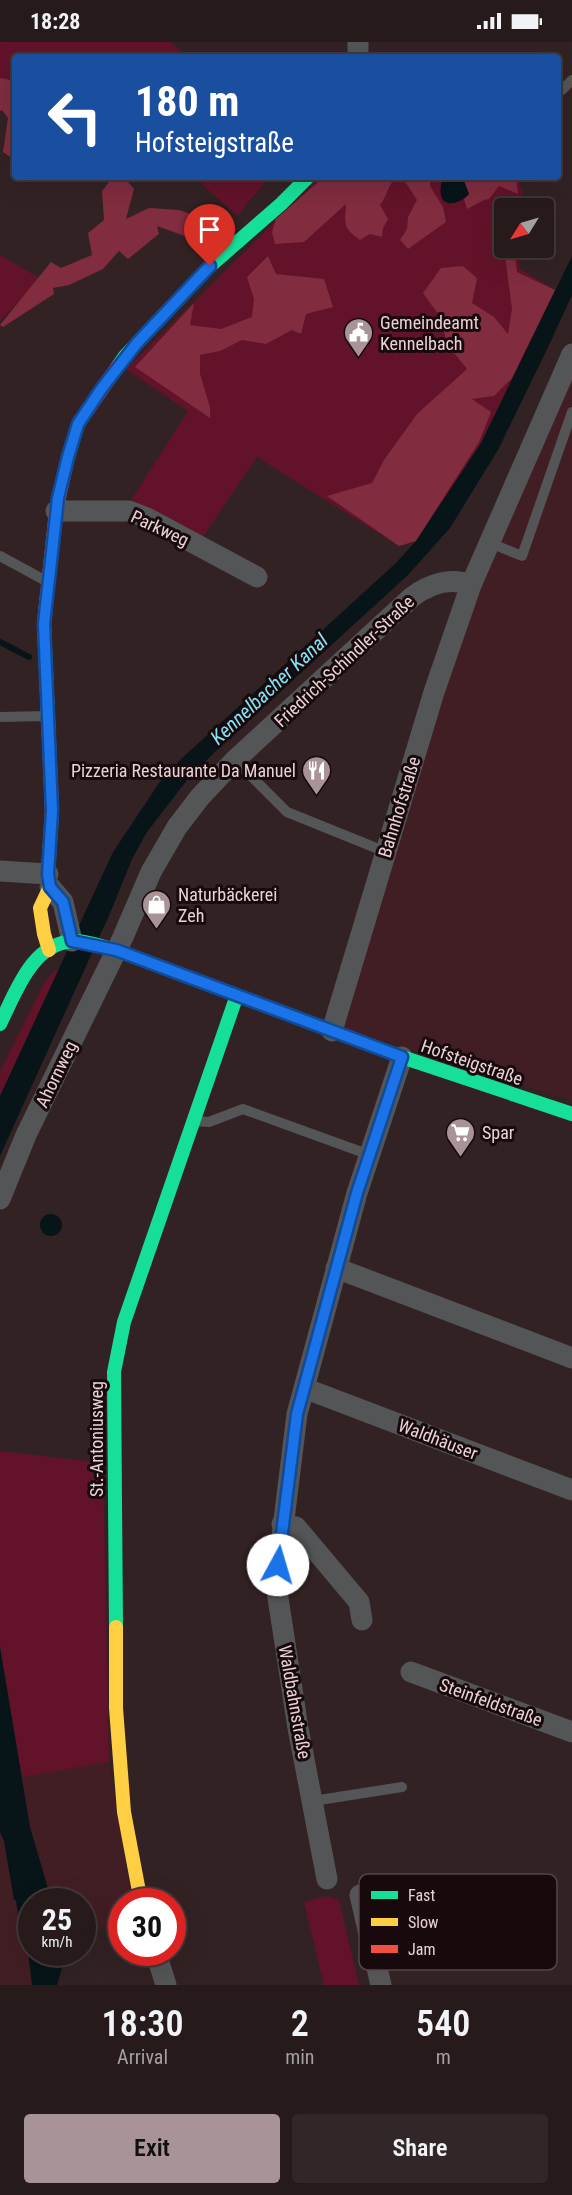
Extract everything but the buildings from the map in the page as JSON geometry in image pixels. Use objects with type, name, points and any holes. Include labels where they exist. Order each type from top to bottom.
[{"type":"street","points":[[0,1024],[32,964],[40,955],[59,946],[63,902],[49,880],[52,811],[44,624],[56,511],[78,424],[119,364],[149,330],[210,266],[305,180]]},
{"type":"street","points":[[471,585],[488,542],[553,428],[572,354]]},
{"type":"street","name":"Parkweg","points":[[56,511],[129,511],[147,518],[257,577]]},
{"type":"street","name":"Friedrich-Schindler-Straße","points":[[116,950],[151,872],[177,827],[200,797],[235,760],[412,597],[427,586],[439,583],[463,582],[471,585]]},
{"type":"street","name":"Bahnhofstraße","points":[[332,1031],[434,692],[471,585]]},
{"type":"street","points":[[0,871],[49,880]]},
{"type":"street","name":"Hofsteigstraße","points":[[59,946],[116,950],[402,1057],[572,1114]]},
{"type":"street","name":"Ahornweg","points":[[0,1199],[26,1135],[116,950]]},
{"type":"street","name":"St.-Antoniusweg","points":[[138,1888],[124,1812],[116,1708],[114,1372],[124,1322],[237,995]]},
{"type":"street","name":"Waldbahnstraße","points":[[327,1879],[298,1728],[276,1585],[297,1414],[336,1268],[402,1057]]},
{"type":"street","points":[[336,1268],[572,1358]]},
{"type":"street","name":"Waldhäuser","points":[[304,1388],[572,1490]]},
{"type":"street","points":[[282,1524],[296,1527],[359,1602],[362,1620]]},
{"type":"street","name":"Steinfeldstraße","points":[[411,1672],[572,1732]]},
{"type":"street","points":[[160,1966],[166,1985]]},
{"type":"street","points":[[378,1970],[381,1985]]},
{"type":"lane","points":[[562,90],[572,80]]},
{"type":"lane","points":[[488,542],[522,556],[553,428],[572,412]]},
{"type":"lane","points":[[0,556],[49,583]]},
{"type":"lane","points":[[0,717],[48,716]]},
{"type":"lane","points":[[235,760],[287,812],[386,852]]},
{"type":"lane","points":[[193,1120],[209,1122],[243,1109],[370,1155]]},
{"type":"lane","points":[[313,1801],[402,1787]]},
{"type":"shaded area","points":[[0,42],[170,42],[185,54],[12,54],[12,87],[0,78]]},
{"type":"shaded area","points":[[0,78],[12,80],[12,158],[3,152],[8,118],[2,110],[0,111]]},
{"type":"shaded area","points":[[111,180],[126,180],[134,189],[126,219],[149,208],[179,210],[217,223],[210,253],[182,235],[157,226],[159,234],[128,259],[119,251],[103,269],[69,285],[53,288],[54,294],[3,327],[0,325],[51,262],[61,268],[92,255],[88,233],[104,220],[102,191]]},
{"type":"shaded area","points":[[204,180],[267,180],[237,215],[201,184]]},
{"type":"shaded area","points":[[317,180],[519,180],[522,198],[494,198],[494,258],[518,258],[520,269],[555,290],[481,443],[416,541],[399,546],[257,457],[200,541],[128,505],[188,411],[126,369]]},
{"type":"shaded area","points":[[321,180],[394,180],[380,205],[388,219],[383,228],[382,237],[370,234],[360,240],[354,236],[346,225],[346,204],[304,242],[275,244],[272,232],[276,219]]},
{"type":"shaded area","points":[[404,180],[430,181],[430,186],[443,207],[446,222],[408,249],[400,240],[407,229],[408,217],[417,200]]},
{"type":"shaded area","points":[[516,180],[518,194],[499,186],[489,199],[467,209],[464,199],[469,194],[464,181]]},
{"type":"shaded area","points":[[0,255],[41,279],[0,321]]},
{"type":"shaded area","points":[[268,256],[276,274],[324,279],[333,307],[306,314],[301,334],[292,330],[266,344],[242,340],[220,351],[200,355],[200,374],[210,407],[210,418],[135,367],[194,303],[190,325],[221,329],[252,317],[254,299],[247,277]]},
{"type":"shaded area","points":[[505,258],[515,258],[517,272],[555,290],[512,378],[494,396],[472,399],[491,412],[479,442],[416,541],[399,546],[327,496],[372,483],[384,460],[417,414],[467,369],[447,344],[441,318],[423,293],[441,268],[463,266],[477,278],[472,303],[494,317],[508,334],[512,309]]},
{"type":"shaded area","points":[[572,379],[572,1101],[338,1026],[460,630]]},
{"type":"shaded area","points":[[60,968],[0,1096],[0,1071],[44,983],[54,971]]},
{"type":"shaded area","points":[[0,1451],[103,1463],[109,1762],[22,1777],[0,1647]]},
{"type":"shaded area","points":[[109,1762],[130,1888],[108,1888],[108,1927],[96,1930],[96,1888],[18,1888],[18,1966],[62,1966],[57,1985],[0,1985],[0,1781]]},
{"type":"shaded area","points":[[326,1896],[339,1900],[359,1985],[324,1985],[304,1902]]},
{"type":"water","points":[[463,180],[469,194],[457,202],[447,202],[441,195],[442,181]]},
{"type":"water","points":[[572,256],[572,295],[498,450],[450,528],[408,575],[221,746],[187,780],[147,832],[132,859],[111,911],[0,1156],[0,1096],[113,852],[159,783],[181,759],[396,563],[416,541],[481,443]]},
{"type":"water","points":[[47,1214],[55,1214],[62,1221],[62,1229],[55,1236],[47,1236],[40,1229],[40,1221]]},
{"type":"water","points":[[0,1647],[30,1827],[48,1888],[18,1888],[18,1899],[14,1900],[4,1841],[0,1832]]},
{"type":"water","points":[[30,1966],[62,1966],[57,1985],[32,1985]]},
{"type":"waterway","points":[[0,642],[29,657]]},
{"type":"waterway","name":"Kennelbacher Kanal","points":[[21,1870],[24,1888]]},
{"type":"traffic: fast","points":[[118,366],[210,266],[305,180]]},
{"type":"traffic: fast","points":[[0,1024],[19,984],[37,959],[47,950],[60,944],[85,942],[116,950],[402,1057],[572,1114]]},
{"type":"traffic: fast","points":[[116,1627],[114,1372],[124,1322],[237,995]]},
{"type":"traffic: slow","points":[[47,595],[44,624],[52,811],[48,874],[50,887],[40,908],[49,950]]},
{"type":"traffic: slow","points":[[116,1627],[116,1708],[124,1812],[138,1888]]},
{"type":"traffic: jam","points":[[47,595],[56,511],[78,424],[118,366]]},
{"type":"place","name":"Gemeindeamt Kennelbach","points":[[359,358]]},
{"type":"place","name":"Pizzeria Restaurante Da Manuel","points":[[317,796]]},
{"type":"place","name":"Naturbäckerei Zeh","points":[[157,930]]},
{"type":"place","name":"Spar","points":[[461,1158]]},
{"type":"route","points":[[210,266],[125,356],[113,372],[78,424],[68,457],[56,511],[44,624],[52,811],[48,874],[50,887],[63,902],[72,941],[116,950],[402,1057],[357,1193],[297,1414],[278,1565]]}]
